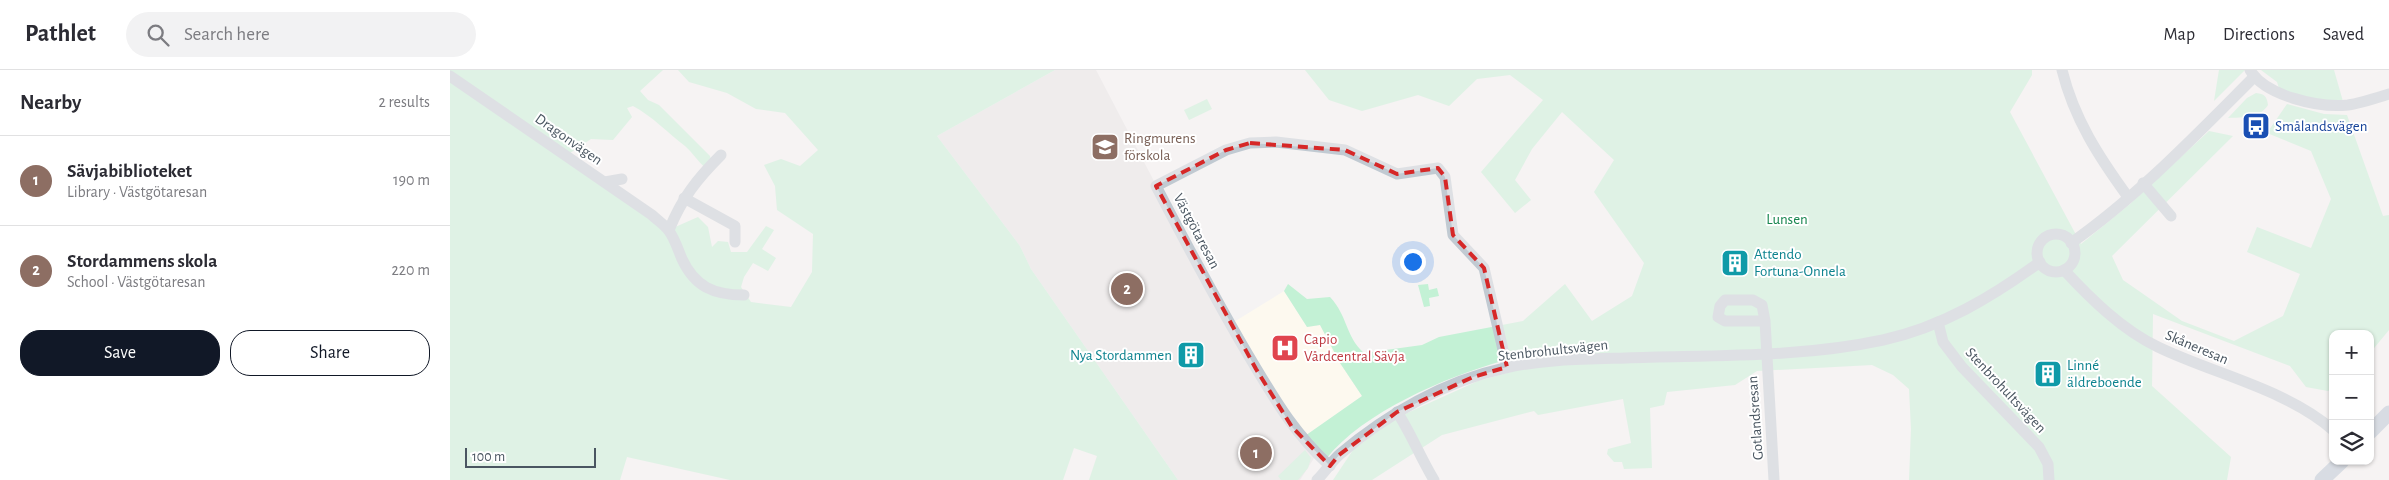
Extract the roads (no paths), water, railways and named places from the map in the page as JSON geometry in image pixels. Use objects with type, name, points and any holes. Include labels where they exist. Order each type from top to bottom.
[{"type":"main road","points":[[2374,428],[2389,413]]},
{"type":"main road","points":[[2322,480],[2338,465]]},
{"type":"street","points":[[2062,70],[2072,105],[2097,154],[2128,197]]},
{"type":"street","points":[[2071,243],[2143,184],[2252,73],[2270,90],[2324,104],[2350,105],[2389,94]]},
{"type":"street","name":"Dragonvägen","points":[[450,76],[605,182],[669,230],[683,262],[700,282],[712,292],[724,295],[744,295]]},
{"type":"street","name":"Västgötaresan","points":[[1330,466],[1292,427],[1229,325],[1156,186],[1226,150],[1250,143],[1276,142],[1345,150],[1397,174],[1438,168],[1445,177],[1454,235],[1484,268],[1507,368]]},
{"type":"street","points":[[669,230],[684,198],[698,177],[720,155]]},
{"type":"street","points":[[605,182],[622,179]]},
{"type":"street","points":[[2143,184],[2171,216]]},
{"type":"street","points":[[684,198],[701,202],[735,226],[735,242]]},
{"type":"street","points":[[2055,234],[2063,236],[2071,243],[2074,251],[2073,259],[2064,270],[2049,270],[2040,262],[2038,248],[2045,237],[2055,234]]},
{"type":"street","name":"Stenbrohultsvägen","points":[[1317,480],[1339,455],[1397,412],[1473,377],[1507,368],[1597,359],[1766,355],[1882,340],[1915,331],[1967,310],[2040,262]]},
{"type":"street","name":"Skåneresan","points":[[2064,270],[2125,327],[2156,346],[2287,399],[2314,415],[2329,427]]},
{"type":"street","points":[[1765,321],[1766,355]]},
{"type":"street","name":"Stenbrohultsvägen","points":[[1938,322],[1943,342],[1962,367],[2039,447],[2048,464],[2049,480]]},
{"type":"street","name":"Gotlandsresan","points":[[1766,355],[1774,480]]},
{"type":"street","points":[[1397,412],[1407,427],[1417,453],[1434,480]]},
{"type":"place","name":"Smålandsvägen","points":[[2256,126]]},
{"type":"place","name":"Ringmurens förskola","points":[[1105,147]]},
{"type":"place","name":"Attendo Fortuna-Onnela","points":[[1735,263]]},
{"type":"place","name":"Stordammens skola","points":[[1127,289]]},
{"type":"place","name":"Capio Vårdcentral Sävja","points":[[1285,348]]},
{"type":"place","name":"Nya Stordammen","points":[[1191,355]]},
{"type":"place","name":"Linné äldreboende","points":[[2048,374]]},
{"type":"place","name":"Sävjabiblioteket","points":[[1256,453]]},
{"type":"park label","name":"Lunsen","points":[[1787,219]]}]
